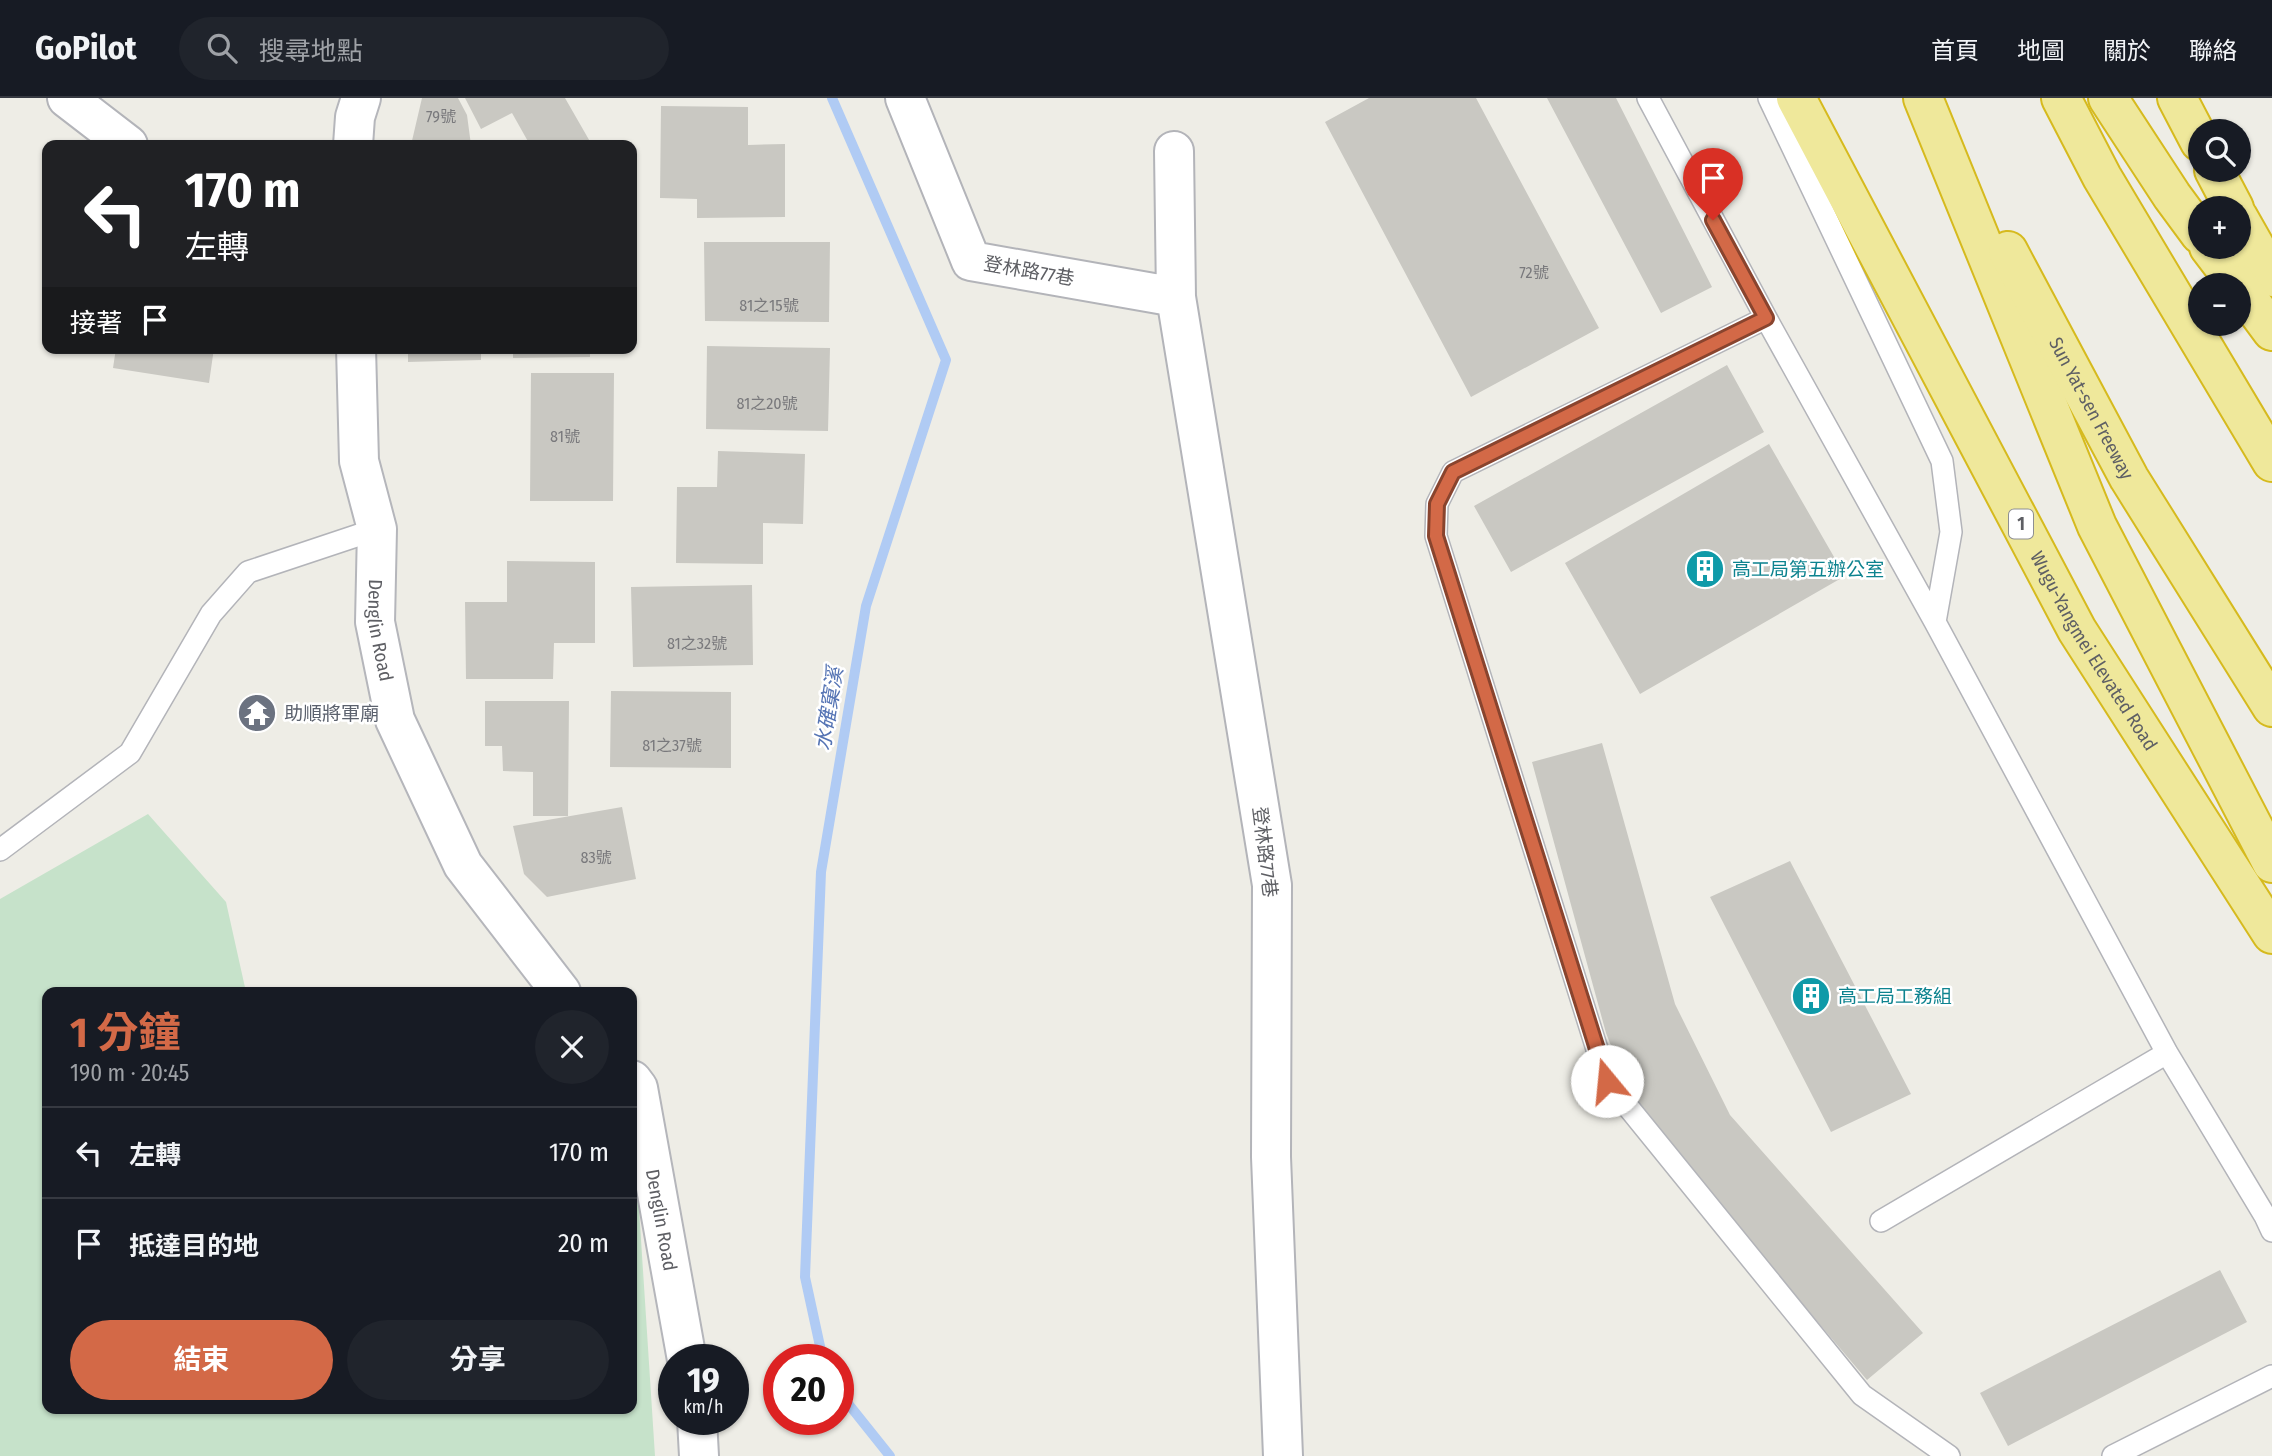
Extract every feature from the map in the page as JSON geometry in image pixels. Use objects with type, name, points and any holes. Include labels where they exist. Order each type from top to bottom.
[{"type":"highway","name":"Wugu-Yangmei Elevated Road","points":[[1796,98],[2077,630],[2272,934]]},
{"type":"highway","points":[[1923,98],[2097,526],[2272,863]]},
{"type":"highway","name":"Sun Yat-sen Freeway","points":[[1934,98],[2008,250],[2129,478],[2272,706]]},
{"type":"highway","points":[[2061,98],[2102,177],[2272,462]]},
{"type":"highway","points":[[2108,98],[2188,218]]},
{"type":"highway","points":[[2177,98],[2188,119]]},
{"type":"highway","points":[[2251,240],[2272,277]]},
{"type":"highway","points":[[2218,259],[2229,273]]},
{"type":"highway","points":[[2251,303],[2272,331]]},
{"type":"street","points":[[67,98],[122,140]]},
{"type":"street","points":[[353,140],[355,117],[361,98]]},
{"type":"street","name":"登林路77巷","points":[[905,98],[971,261],[1176,297]]},
{"type":"street","name":"登林路77巷","points":[[1174,151],[1176,297],[1272,885],[1271,1157],[1283,1456]]},
{"type":"street","name":"Denglin Road","points":[[356,354],[359,461],[377,529],[375,622],[395,720],[463,865],[557,987]]},
{"type":"street","name":"Denglin Road","points":[[637,1087],[684,1344]]},
{"type":"street","points":[[698,1435],[699,1456]]},
{"type":"lane","points":[[1648,98],[2167,1053],[2266,1216],[2272,1231]]},
{"type":"lane","points":[[1769,98],[1942,461],[1951,531],[1935,622]]},
{"type":"lane","points":[[1766,318],[1453,472],[1437,504],[1436,536],[1607,1081],[1862,1395],[1949,1456]]},
{"type":"lane","points":[[0,850],[130,752],[211,614],[248,572],[377,529]]},
{"type":"lane","points":[[1881,1221],[2167,1053]]},
{"type":"lane","points":[[2113,1456],[2272,1376]]},
{"type":"green space","points":[[148,814],[226,902],[245,987],[42,987],[42,1414],[637,1414],[638,1193],[655,1456],[0,1456],[0,899]]},
{"type":"building","points":[[422,98],[458,98],[467,115],[470,140],[412,140]]},
{"type":"building","points":[[465,98],[565,98],[589,140],[527,140],[512,113],[481,129]]},
{"type":"building","points":[[1369,98],[1476,98],[1599,328],[1471,397],[1325,122]]},
{"type":"building","points":[[1547,98],[1616,98],[1712,287],[1661,313]]},
{"type":"building","points":[[661,106],[748,107],[748,145],[785,144],[785,217],[697,218],[697,199],[660,198]]},
{"type":"building","points":[[704,242],[830,242],[829,322],[705,321]]},
{"type":"building","points":[[707,346],[830,348],[828,431],[706,429]]},
{"type":"building","points":[[115,354],[213,354],[209,383],[113,368]]},
{"type":"building","points":[[408,354],[481,354],[481,360],[408,362]]},
{"type":"building","points":[[513,354],[590,354],[590,357],[513,358]]},
{"type":"building","points":[[1727,365],[1764,432],[1511,572],[1474,506]]},
{"type":"building","points":[[531,373],[614,373],[613,501],[530,501]]},
{"type":"building","name":"高工局第五辦公室","points":[[1769,444],[1845,576],[1640,694],[1565,563]]},
{"type":"building","points":[[718,451],[805,454],[803,524],[763,523],[763,564],[676,563],[677,487],[717,487]]},
{"type":"building","points":[[507,561],[595,562],[595,643],[554,643],[553,679],[466,679],[465,602],[507,602]]},
{"type":"building","points":[[752,585],[753,665],[633,667],[631,587]]},
{"type":"building","points":[[611,691],[731,692],[731,768],[610,767]]},
{"type":"building","points":[[485,701],[569,701],[568,816],[533,816],[533,772],[503,771],[502,746],[485,746]]},
{"type":"building","points":[[1602,743],[1675,1004],[1730,1115],[1923,1333],[1867,1380],[1635,1107],[1606,1033],[1532,762]]},
{"type":"building","points":[[622,807],[636,879],[547,897],[524,874],[513,826]]},
{"type":"building","name":"高工局工務組","points":[[1790,861],[1911,1094],[1831,1132],[1710,897]]},
{"type":"building","points":[[2220,1270],[2247,1322],[2008,1446],[1980,1393]]},
{"type":"waterway","name":"水確窠溪","points":[[820,1344],[805,1277],[821,872],[866,606],[946,360],[832,98]]},
{"type":"waterway","name":"水確窠溪","points":[[854,1411],[890,1456]]},
{"type":"place","name":"高工局第五辦公室","points":[[1705,569]]},
{"type":"place","name":"助順將軍廟","points":[[257,713]]},
{"type":"place","name":"高工局工務組","points":[[1811,996]]},
{"type":"route","points":[[1607,1081],[1436,536],[1437,504],[1453,472],[1766,318],[1713,220]]}]
